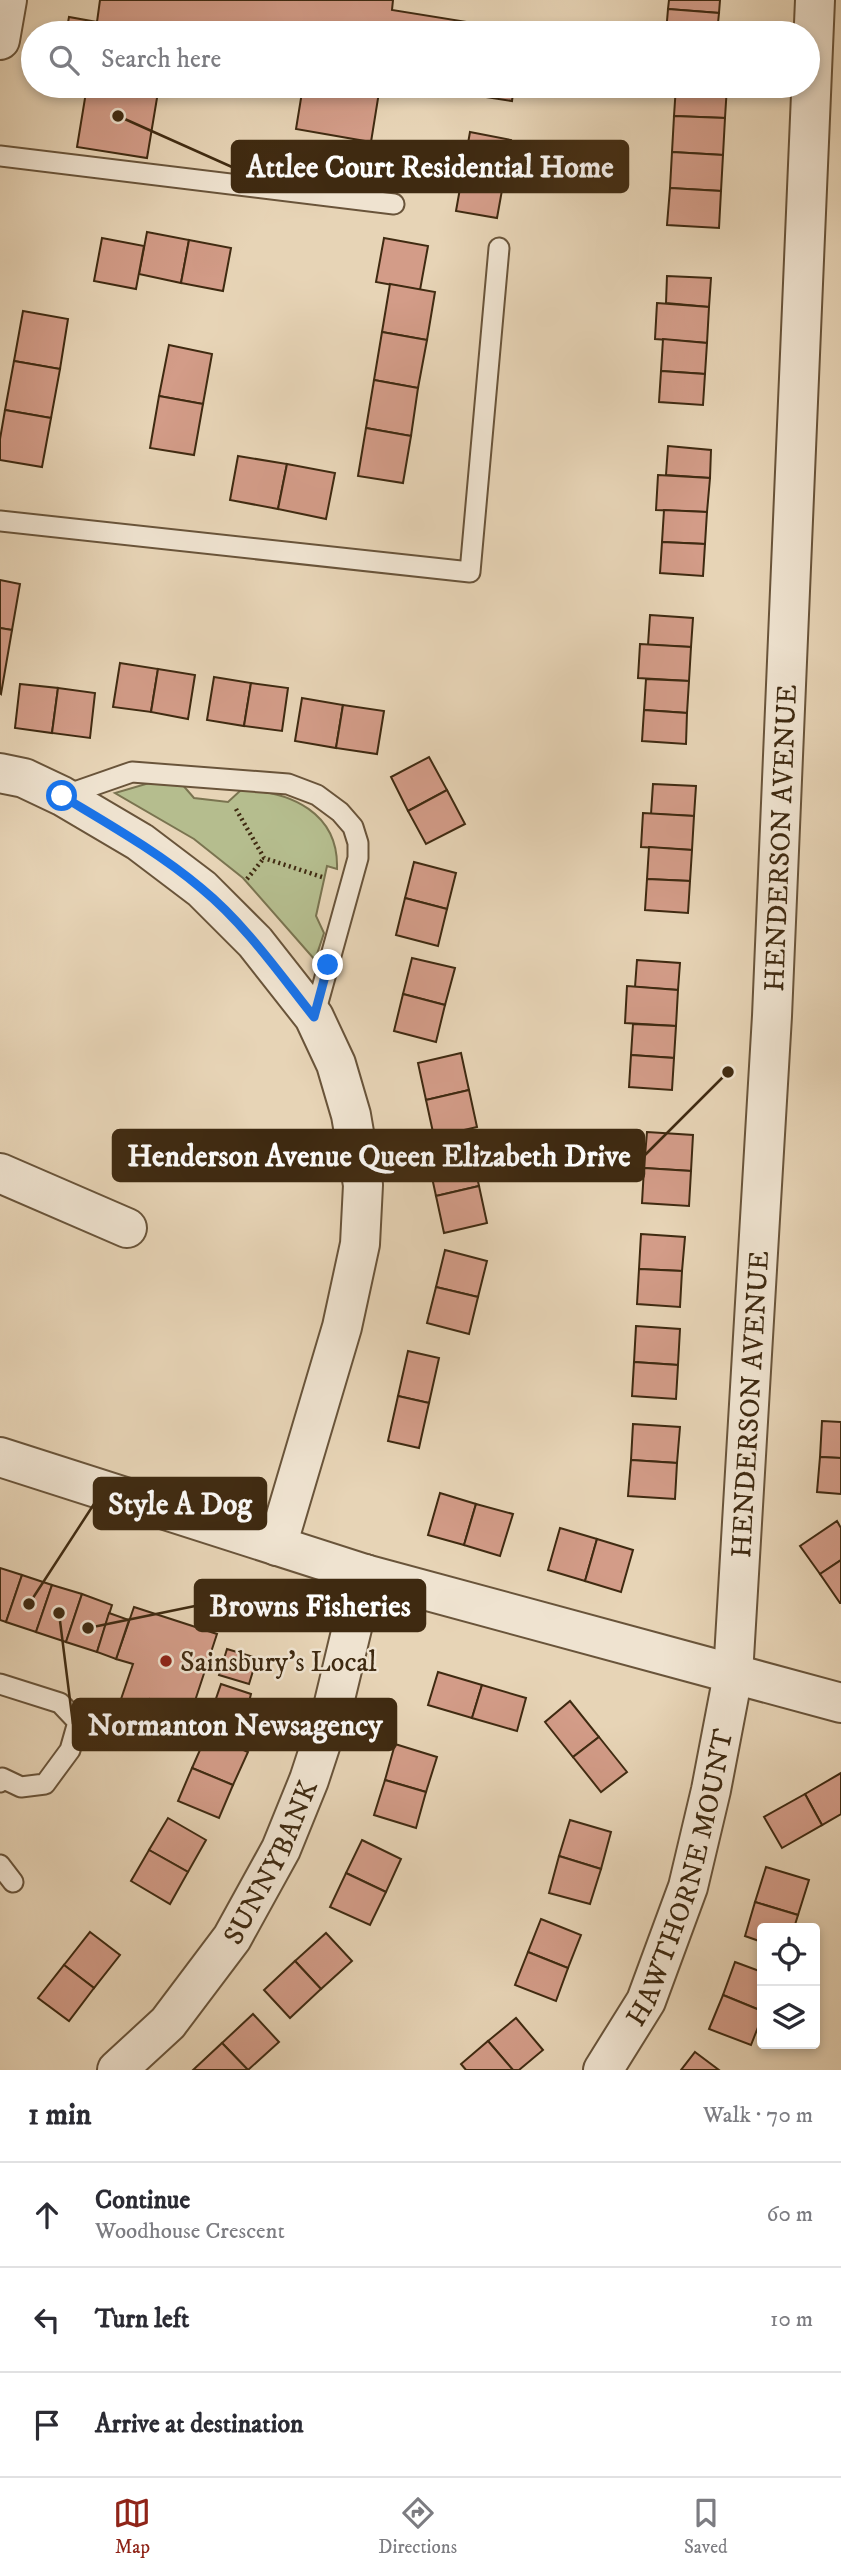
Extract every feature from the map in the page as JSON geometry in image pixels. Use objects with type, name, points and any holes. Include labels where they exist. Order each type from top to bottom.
[{"type":"street","points":[[0,40],[7,0]]},
{"type":"street","name":"HENDERSON AVENUE","points":[[814,21],[815,0]]},
{"type":"street","name":"HENDERSON AVENUE","points":[[733,1675],[772,1002],[811,98]]},
{"type":"street","points":[[0,773],[24,778],[62,796],[140,842],[202,889],[255,942],[314,1017],[336,1064],[351,1115],[363,1185],[360,1244],[342,1327],[277,1546]]},
{"type":"street","points":[[0,1173],[127,1227]]},
{"type":"street","points":[[0,1457],[365,1574],[841,1703]]},
{"type":"street","name":"SUNNYBANK","points":[[117,2070],[167,2023],[232,1938],[281,1849],[309,1780],[332,1707],[365,1574]]},
{"type":"street","name":"HAWTHORNE MOUNT","points":[[603,2070],[646,2001],[688,1887],[711,1790],[733,1675]]},
{"type":"lane","points":[[0,156],[394,204]]},
{"type":"lane","points":[[0,521],[470,572],[499,248]]},
{"type":"lane","points":[[62,796],[132,772],[288,784],[317,795],[340,812],[353,827],[358,843],[358,858],[314,1017]]},
{"type":"lane","points":[[0,1684],[60,1703],[78,1722],[70,1750],[45,1784],[21,1787],[2,1778],[0,1782]]},
{"type":"lane","points":[[0,1865],[13,1882]]},
{"type":"path","points":[[218,778],[264,858],[350,887]]},
{"type":"green space","points":[[156,781],[181,783],[194,798],[228,802],[241,790],[277,795],[309,809],[321,820],[330,833],[336,850],[337,869],[327,866],[316,916],[324,933],[315,960],[243,878],[194,839],[115,793]]},
{"type":"building","points":[[100,0],[393,0],[392,10],[461,21],[97,21]]},
{"type":"building","points":[[669,0],[720,0],[719,13],[668,9]]},
{"type":"building","points":[[668,9],[719,13],[718,21],[667,21]]},
{"type":"building","points":[[69,17],[91,21],[68,21]]},
{"type":"building","points":[[85,98],[157,98],[147,158],[77,147]]},
{"type":"building","points":[[301,98],[378,98],[371,142],[296,129]]},
{"type":"building","points":[[675,98],[726,98],[725,118],[674,116]]},
{"type":"building","points":[[674,116],[725,118],[723,155],[672,152]]},
{"type":"building","points":[[470,132],[511,140],[497,218],[456,211]]},
{"type":"building","points":[[672,152],[723,155],[721,191],[670,188]]},
{"type":"building","points":[[670,188],[721,191],[719,228],[667,225]]},
{"type":"building","points":[[147,232],[189,240],[181,283],[139,274]]},
{"type":"building","points":[[102,238],[144,246],[136,289],[94,281]]},
{"type":"building","points":[[384,238],[428,246],[420,290],[376,282]]},
{"type":"building","points":[[189,240],[231,248],[223,291],[181,283]]},
{"type":"building","points":[[667,276],[711,278],[709,307],[666,303]]},
{"type":"building","points":[[390,284],[435,292],[427,340],[382,332]]},
{"type":"building","points":[[657,303],[709,307],[707,343],[655,339]]},
{"type":"building","points":[[23,311],[68,319],[60,369],[14,361]]},
{"type":"building","points":[[382,332],[427,340],[418,388],[374,380]]},
{"type":"building","points":[[663,339],[707,343],[705,374],[661,371]]},
{"type":"building","points":[[169,345],[212,354],[203,404],[159,396]]},
{"type":"building","points":[[14,361],[60,369],[51,418],[5,410]]},
{"type":"building","points":[[661,371],[705,374],[703,405],[659,402]]},
{"type":"building","points":[[374,380],[418,388],[411,436],[366,428]]},
{"type":"building","points":[[159,396],[203,404],[194,455],[150,448]]},
{"type":"building","points":[[5,410],[51,418],[42,467],[0,460]]},
{"type":"building","points":[[366,428],[411,436],[403,483],[358,476]]},
{"type":"building","points":[[668,446],[711,450],[710,478],[666,475]]},
{"type":"building","points":[[238,456],[287,464],[278,509],[230,500]]},
{"type":"building","points":[[287,464],[335,473],[326,519],[278,509]]},
{"type":"building","points":[[658,475],[710,478],[707,512],[656,510]]},
{"type":"building","points":[[664,510],[707,512],[705,544],[662,542]]},
{"type":"building","points":[[662,542],[705,544],[703,576],[660,573]]},
{"type":"building","points":[[0,580],[20,584],[12,630],[0,628]]},
{"type":"building","points":[[650,615],[693,618],[691,647],[648,645]]},
{"type":"building","points":[[0,628],[12,630],[1,694],[0,693]]},
{"type":"building","points":[[640,644],[691,647],[689,681],[638,678]]},
{"type":"building","points":[[120,663],[158,669],[151,712],[113,707]]},
{"type":"building","points":[[158,669],[195,675],[188,719],[151,712]]},
{"type":"building","points":[[214,677],[251,683],[244,726],[207,720]]},
{"type":"building","points":[[646,679],[689,681],[687,713],[644,710]]},
{"type":"building","points":[[251,683],[288,688],[282,731],[244,726]]},
{"type":"building","points":[[20,684],[58,688],[52,733],[15,728]]},
{"type":"building","points":[[58,688],[95,693],[90,738],[52,733]]},
{"type":"building","points":[[302,698],[343,705],[336,748],[295,741]]},
{"type":"building","points":[[343,705],[384,711],[377,754],[336,748]]},
{"type":"building","points":[[644,710],[687,713],[686,744],[642,741]]},
{"type":"building","points":[[429,757],[447,790],[408,811],[391,777]]},
{"type":"building","points":[[653,784],[696,786],[694,816],[651,814]]},
{"type":"building","points":[[447,790],[465,824],[426,844],[408,811]]},
{"type":"building","points":[[643,813],[694,816],[692,850],[641,847]]},
{"type":"building","points":[[649,847],[692,850],[690,881],[647,879]]},
{"type":"building","points":[[414,862],[456,873],[447,909],[405,898]]},
{"type":"building","points":[[647,879],[690,881],[688,913],[645,910]]},
{"type":"building","points":[[405,898],[447,909],[438,946],[396,935]]},
{"type":"building","points":[[412,958],[455,968],[445,1005],[403,994]]},
{"type":"building","points":[[637,960],[680,963],[678,990],[635,987]]},
{"type":"building","points":[[627,986],[678,990],[676,1026],[625,1023]]},
{"type":"building","points":[[403,994],[445,1005],[436,1042],[394,1031]]},
{"type":"building","points":[[633,1024],[676,1026],[674,1058],[631,1055]]},
{"type":"building","points":[[461,1053],[469,1090],[426,1100],[418,1063]]},
{"type":"building","points":[[631,1055],[674,1058],[672,1090],[629,1087]]},
{"type":"building","points":[[469,1090],[477,1127],[434,1137],[426,1100]]},
{"type":"building","points":[[647,1132],[693,1135],[691,1171],[644,1168]]},
{"type":"building","points":[[471,1149],[479,1186],[436,1196],[428,1159]]},
{"type":"building","points":[[644,1168],[691,1171],[689,1206],[642,1203]]},
{"type":"building","points":[[479,1186],[487,1223],[444,1233],[436,1196]]},
{"type":"building","points":[[641,1234],[685,1237],[682,1271],[639,1269]]},
{"type":"building","points":[[445,1250],[487,1261],[478,1297],[436,1287]]},
{"type":"building","points":[[639,1269],[682,1271],[680,1307],[637,1304]]},
{"type":"building","points":[[436,1287],[478,1297],[469,1334],[427,1323]]},
{"type":"building","points":[[636,1326],[680,1329],[678,1365],[634,1362]]},
{"type":"building","points":[[408,1351],[439,1358],[429,1403],[398,1396]]},
{"type":"building","points":[[634,1362],[678,1365],[676,1399],[632,1396]]},
{"type":"building","points":[[398,1396],[429,1403],[419,1448],[388,1441]]},
{"type":"building","points":[[822,1421],[841,1422],[841,1458],[820,1457]]},
{"type":"building","points":[[633,1424],[680,1427],[677,1463],[631,1460]]},
{"type":"building","points":[[820,1457],[841,1458],[841,1494],[817,1492]]},
{"type":"building","points":[[631,1460],[677,1463],[675,1499],[628,1496]]},
{"type":"building","points":[[440,1493],[476,1504],[464,1545],[428,1535]]},
{"type":"building","points":[[476,1504],[513,1514],[500,1556],[464,1545]]},
{"type":"building","points":[[837,1521],[841,1528],[841,1560],[820,1574],[800,1546]]},
{"type":"building","points":[[560,1528],[597,1539],[585,1581],[548,1570]]},
{"type":"building","points":[[597,1539],[633,1550],[621,1592],[585,1581]]},
{"type":"building","points":[[841,1560],[841,1603],[840,1603],[820,1574]]},
{"type":"building","points":[[0,1568],[22,1575],[6,1622],[0,1620]]},
{"type":"building","points":[[22,1575],[52,1585],[36,1632],[6,1622]]},
{"type":"building","points":[[52,1585],[82,1594],[66,1642],[36,1632]]},
{"type":"building","points":[[82,1594],[112,1605],[97,1652],[66,1642]]},
{"type":"building","name":"Sainsbury's Local","points":[[134,1607],[217,1634],[191,1713],[150,1699],[144,1717],[118,1708],[133,1664],[116,1659]]},
{"type":"building","points":[[109,1613],[129,1620],[116,1659],[97,1652]]},
{"type":"building","points":[[227,1649],[257,1658],[249,1684],[219,1675]]},
{"type":"building","points":[[438,1672],[482,1685],[472,1718],[428,1705]]},
{"type":"building","points":[[221,1684],[251,1694],[248,1706],[273,1714],[264,1741],[208,1722]]},
{"type":"building","points":[[482,1685],[526,1698],[517,1731],[472,1718]]},
{"type":"building","points":[[570,1701],[599,1737],[573,1757],[545,1722]]},
{"type":"building","points":[[207,1734],[248,1752],[233,1785],[192,1768]]},
{"type":"building","points":[[599,1737],[627,1772],[601,1792],[573,1757]]},
{"type":"building","points":[[395,1744],[437,1757],[426,1792],[385,1780]]},
{"type":"building","points":[[192,1768],[233,1785],[219,1818],[178,1801]]},
{"type":"building","points":[[841,1773],[841,1814],[822,1825],[805,1794]]},
{"type":"building","points":[[385,1780],[426,1792],[416,1828],[374,1815]]},
{"type":"building","points":[[805,1794],[822,1825],[782,1848],[764,1817]]},
{"type":"building","points":[[168,1818],[206,1840],[188,1872],[149,1850]]},
{"type":"building","points":[[570,1820],[611,1832],[601,1869],[559,1856]]},
{"type":"building","points":[[362,1840],[401,1859],[386,1892],[346,1873]]},
{"type":"building","points":[[149,1850],[188,1872],[170,1904],[131,1881]]},
{"type":"building","points":[[559,1856],[601,1869],[590,1904],[549,1893]]},
{"type":"building","points":[[766,1867],[809,1880],[798,1915],[755,1902]]},
{"type":"building","points":[[346,1873],[386,1892],[370,1925],[330,1907]]},
{"type":"building","points":[[755,1902],[798,1915],[796,1923],[757,1923],[757,1940],[745,1936]]},
{"type":"building","points":[[541,1919],[581,1935],[568,1968],[528,1952]]},
{"type":"building","points":[[90,1932],[120,1955],[94,1988],[64,1965]]},
{"type":"building","points":[[326,1933],[352,1961],[321,1989],[295,1961]]},
{"type":"building","points":[[528,1952],[568,1968],[556,2001],[515,1985]]},
{"type":"building","points":[[295,1961],[321,1989],[290,2018],[264,1990]]},
{"type":"building","points":[[735,1962],[757,1970],[757,2009],[723,1995]]},
{"type":"building","points":[[64,1965],[94,1988],[69,2021],[38,1998]]},
{"type":"building","points":[[723,1995],[757,2009],[757,2030],[751,2045],[709,2029]]},
{"type":"building","points":[[253,2014],[279,2042],[248,2070],[222,2043]]},
{"type":"building","points":[[516,2018],[543,2050],[519,2070],[513,2070],[488,2041]]},
{"type":"building","points":[[488,2041],[513,2070],[466,2070],[461,2064]]},
{"type":"building","points":[[222,2043],[248,2070],[193,2070]]},
{"type":"building","points":[[695,2052],[719,2070],[681,2070]]},
{"type":"place","name":"Attlee Court Residential Home","points":[[118,116]]},
{"type":"place","name":"Henderson Avenue Queen Elizabeth Drive","points":[[728,1072]]},
{"type":"place","name":"Style A Dog","points":[[29,1604]]},
{"type":"place","name":"Normanton Newsagency","points":[[59,1613]]},
{"type":"place","name":"Browns Fisheries","points":[[88,1628]]},
{"type":"place","name":"Sainsbury's Local","points":[[166,1661]]},
{"type":"route","points":[[62,796],[140,842],[202,889],[255,942],[314,1017],[328,965]]}]
